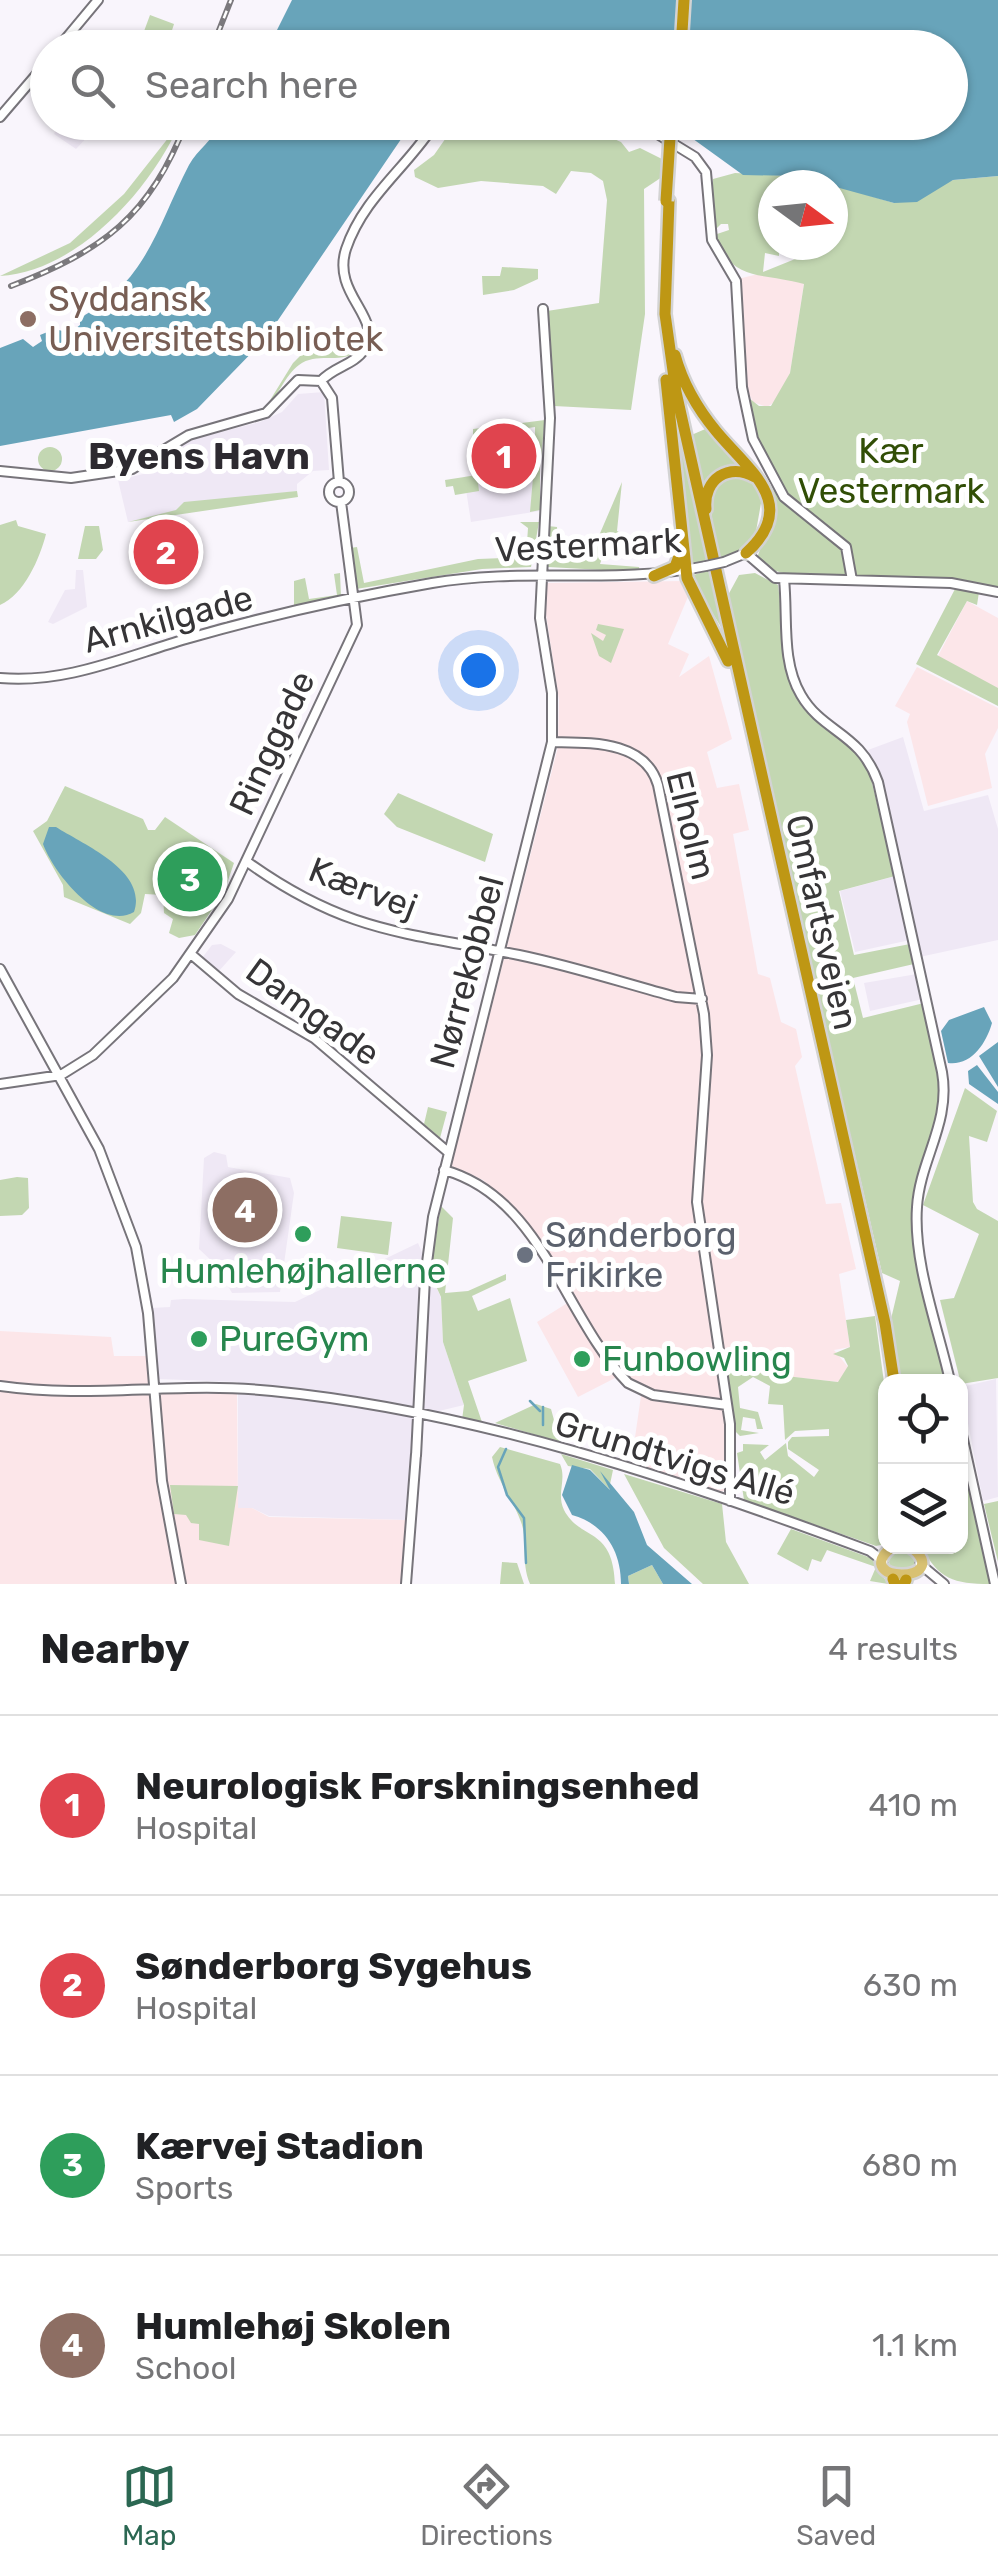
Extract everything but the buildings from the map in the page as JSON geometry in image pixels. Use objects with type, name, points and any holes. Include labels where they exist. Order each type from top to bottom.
[{"type":"highway","points":[[680,30],[682,0]]},
{"type":"highway","points":[[672,140],[662,314],[686,571],[726,654],[772,824]]},
{"type":"highway","points":[[668,201],[666,262],[671,368],[692,475]]},
{"type":"highway","points":[[666,262],[669,323],[682,378],[702,413],[765,489]]},
{"type":"highway","points":[[662,314],[670,377],[692,475]]},
{"type":"highway","points":[[721,602],[706,492],[718,476],[737,470],[756,477],[765,489],[770,511],[767,528],[746,553]]},
{"type":"highway","name":"Omfartsvejen","points":[[692,475],[892,1374]]},
{"type":"highway","points":[[654,576],[678,564],[681,532]]},
{"type":"main road","points":[[889,1554],[905,1578]]},
{"type":"street","points":[[73,30],[98,0]]},
{"type":"street","points":[[0,117],[30,81]]},
{"type":"street","points":[[0,471],[71,478],[132,469],[189,435],[266,413],[298,380],[320,381],[336,366],[358,357],[368,341],[367,321],[343,281],[348,244],[388,176],[423,140]]},
{"type":"street","points":[[668,140],[694,156],[706,172],[712,240],[736,281],[742,387],[753,440],[784,497],[846,547],[852,580]]},
{"type":"street","name":"Nørrekobbel","points":[[406,1584],[427,1254],[448,1152],[552,742],[540,575],[550,418],[543,309]]},
{"type":"street","points":[[320,381],[332,398],[339,482],[349,490],[339,502],[329,490],[339,482]]},
{"type":"street","name":"Ringgade","points":[[0,1084],[58,1074],[86,1059],[147,1006],[192,955],[246,861],[354,632],[339,502]]},
{"type":"street","points":[[746,553],[769,576],[784,579],[951,583],[998,592]]},
{"type":"street","name":"Vestermark","points":[[352,601],[431,583],[540,575],[654,576],[724,562],[746,553]]},
{"type":"street","points":[[784,579],[792,680],[809,707],[858,747],[878,782],[942,1072],[943,1120],[920,1184],[916,1225],[948,1374]]},
{"type":"street","name":"Arnkilgade","points":[[0,678],[39,679],[73,674],[191,638],[352,601]]},
{"type":"street","name":"Elholm","points":[[552,742],[624,749],[646,760],[653,772],[702,998]]},
{"type":"street","name":"Kærvej","points":[[246,861],[326,911],[406,937],[500,952],[676,997],[702,998]]},
{"type":"street","name":"Damgade","points":[[192,955],[238,994],[314,1038],[448,1152]]},
{"type":"street","points":[[0,969],[113,1180],[136,1246],[145,1291],[153,1389]]},
{"type":"street","points":[[702,998],[707,1055],[697,1202],[727,1405],[730,1501]]},
{"type":"street","points":[[444,1170],[483,1187],[518,1220],[628,1383],[654,1395],[727,1405]]},
{"type":"street","points":[[145,1291],[148,1360],[162,1481],[181,1584]]},
{"type":"street","name":"Grundtvigs Allé","points":[[0,1386],[92,1393],[187,1387],[278,1391],[382,1406],[463,1425],[730,1501],[878,1552]]},
{"type":"street","points":[[968,1463],[994,1584]]},
{"type":"street","points":[[905,1578],[931,1577],[944,1584]]},
{"type":"shaded area","points":[[63,140],[84,140],[76,149]]},
{"type":"shaded area","points":[[762,273],[804,283],[790,373],[776,401],[767,407],[753,402],[745,385],[738,279]]},
{"type":"shaded area","points":[[324,392],[329,470],[313,471],[297,484],[297,491],[218,501],[128,522],[118,480],[147,473],[186,441],[260,422],[282,412],[298,394]]},
{"type":"shaded area","points":[[540,465],[540,511],[471,522],[464,477]]},
{"type":"shaded area","points":[[76,570],[83,570],[87,607],[53,624],[48,622],[65,590],[75,589]]},
{"type":"shaded area","points":[[683,581],[690,592],[668,644],[689,654],[679,677],[709,656],[732,739],[707,752],[717,788],[739,784],[749,830],[733,834],[758,974],[770,978],[781,1022],[796,1029],[802,1057],[795,1066],[826,1204],[841,1203],[856,1269],[839,1274],[850,1347],[834,1350],[848,1367],[839,1382],[727,1370],[736,1473],[725,1491],[718,1492],[631,1465],[641,1396],[617,1377],[578,1397],[537,1322],[569,1302],[523,1229],[524,1220],[483,1180],[451,1166],[558,747],[559,700],[545,608],[546,583]]},
{"type":"shaded area","points":[[967,601],[998,618],[998,689],[938,656]]},
{"type":"shaded area","points":[[917,667],[998,708],[998,728],[985,754],[992,788],[928,806],[907,722],[910,714],[895,706]]},
{"type":"shaded area","points":[[903,737],[924,811],[988,795],[998,829],[998,940],[915,958],[910,940],[855,952],[840,891],[903,874],[883,783],[868,750]]},
{"type":"shaded area","points":[[221,944],[236,952],[218,972],[202,958],[212,945]]},
{"type":"shaded area","points":[[917,974],[923,999],[870,1011],[864,983]]},
{"type":"shaded area","points":[[214,1152],[226,1155],[228,1167],[290,1178],[294,1193],[280,1292],[232,1293],[215,1264],[199,1249],[204,1158]]},
{"type":"shaded area","points":[[418,1243],[441,1298],[443,1342],[464,1405],[439,1411],[415,1409],[407,1520],[269,1516],[252,1508],[238,1508],[238,1382],[158,1379],[151,1308],[170,1307],[171,1300],[184,1299],[295,1302]]},
{"type":"shaded area","points":[[0,1331],[111,1337],[114,1356],[148,1356],[152,1394],[237,1394],[238,1508],[252,1508],[269,1517],[407,1520],[402,1584],[0,1584]]},
{"type":"shaded area","points":[[996,1379],[998,1497],[983,1501],[968,1423],[968,1385]]},
{"type":"green space","points":[[150,15],[174,24],[172,30],[144,30]]},
{"type":"green space","points":[[167,140],[172,140],[130,200],[82,244],[28,271],[0,276],[70,243],[124,194]]},
{"type":"green space","points":[[444,140],[616,140],[629,152],[640,148],[666,161],[665,175],[644,189],[645,314],[631,410],[554,406],[547,311],[599,303],[607,200],[603,181],[591,173],[571,171],[556,194],[543,186],[481,181],[438,188],[415,177],[414,170],[434,155]]},
{"type":"green space","name":"Kær Vestermark","points":[[735,173],[758,174],[758,260],[764,260],[763,272],[793,260],[848,260],[848,189],[894,203],[953,180],[998,176],[998,589],[954,580],[787,574],[768,569],[757,558],[763,541],[766,482],[775,489],[779,484],[761,451],[749,398],[759,406],[771,406],[790,373],[804,284],[750,273],[730,261],[714,235],[729,230],[728,224],[721,224],[713,232],[713,179]]},
{"type":"green space","points":[[502,267],[538,269],[538,279],[514,290],[483,295],[482,276],[500,276]]},
{"type":"green space","points":[[331,344],[359,344],[361,348],[347,357],[315,359],[299,365],[264,410],[304,352]]},
{"type":"green space","points":[[545,420],[541,457],[535,458],[535,427],[473,436],[473,429]]},
{"type":"green space","points":[[676,422],[709,561],[691,564]]},
{"type":"green space","points":[[710,427],[747,467],[730,467],[701,494],[689,436]]},
{"type":"green space","points":[[50,447],[62,459],[50,471],[38,459]]},
{"type":"green space","points":[[540,465],[540,510],[530,512],[534,466]]},
{"type":"green space","points":[[477,475],[479,491],[455,495],[453,486],[446,487],[445,480]]},
{"type":"green space","points":[[727,475],[749,476],[763,492],[755,537],[735,553],[720,557],[712,503]]},
{"type":"green space","points":[[622,482],[617,531],[623,534],[608,542],[600,564],[639,567],[640,572],[548,567],[548,526],[557,527],[559,557],[589,559]]},
{"type":"green space","points":[[297,491],[298,497],[128,522],[176,510],[184,502]]},
{"type":"green space","points":[[16,520],[18,526],[46,534],[24,584],[0,605],[0,525]]},
{"type":"green space","points":[[520,522],[539,522],[531,567],[482,569],[356,589],[350,548],[357,547],[364,583],[478,559],[526,557],[528,528]]},
{"type":"green space","points":[[85,526],[99,526],[103,550],[96,559],[78,559]]},
{"type":"green space","points":[[710,570],[724,632],[690,576]]},
{"type":"green space","points":[[340,573],[341,597],[280,612],[294,605],[294,581],[305,578],[309,599],[337,595],[334,574]]},
{"type":"green space","points":[[755,573],[778,585],[790,684],[802,707],[861,757],[869,771],[895,876],[839,891],[854,955],[910,944],[914,964],[853,978],[863,1018],[924,1003],[940,1082],[940,1108],[916,1183],[912,1225],[944,1374],[900,1374],[891,1319],[900,1281],[882,1273],[727,597],[739,575]]},
{"type":"green space","points":[[955,589],[979,592],[977,605],[967,601],[937,655],[998,688],[998,706],[916,664]]},
{"type":"green space","points":[[598,624],[624,629],[611,663],[599,656],[591,633],[603,641],[606,635],[596,630]]},
{"type":"green space","points":[[65,786],[143,819],[148,830],[155,830],[165,817],[234,863],[224,892],[195,935],[179,938],[169,933],[173,919],[164,913],[163,895],[145,894],[141,913],[130,924],[64,897],[63,885],[33,831],[47,821]]},
{"type":"green space","points":[[398,793],[493,834],[485,862],[397,827],[384,814]]},
{"type":"green space","points":[[965,1088],[997,1111],[987,1142],[969,1136],[973,1202],[977,1209],[998,1221],[998,1378],[968,1383],[968,1374],[958,1374],[940,1300],[954,1298],[979,1234],[923,1205]]},
{"type":"green space","points":[[428,1107],[447,1112],[440,1138],[424,1124]]},
{"type":"green space","points":[[28,1178],[29,1208],[22,1215],[0,1216],[0,1180]]},
{"type":"green space","points":[[441,1206],[453,1218],[445,1293],[468,1291],[506,1274],[506,1280],[472,1296],[478,1311],[510,1298],[527,1361],[468,1381],[483,1425],[462,1420],[464,1405],[443,1342],[441,1297],[430,1273]]},
{"type":"green space","points":[[341,1216],[392,1222],[388,1255],[337,1248]]},
{"type":"green space","points":[[875,1316],[883,1374],[878,1374],[876,1546],[744,1500],[737,1453],[743,1451],[743,1444],[769,1445],[760,1452],[765,1460],[786,1443],[788,1456],[814,1477],[819,1470],[788,1449],[788,1442],[792,1437],[829,1436],[829,1429],[795,1431],[785,1440],[783,1405],[768,1404],[770,1386],[753,1377],[738,1387],[740,1408],[758,1412],[763,1429],[757,1429],[755,1419],[743,1417],[741,1430],[759,1433],[740,1436],[735,1431],[726,1369],[838,1382],[848,1366],[844,1358],[833,1354],[850,1347],[846,1320]]},
{"type":"green space","points":[[536,1404],[551,1409],[560,1442],[495,1423]]},
{"type":"green space","points":[[500,1447],[560,1464],[564,1510],[602,1543],[613,1565],[615,1584],[530,1584],[521,1522],[492,1457]]},
{"type":"green space","points":[[561,1454],[613,1470],[609,1489],[590,1469],[568,1466]]},
{"type":"green space","points":[[624,1474],[722,1504],[726,1542],[749,1584],[703,1584],[664,1548]]},
{"type":"green space","points":[[968,1479],[990,1584],[957,1581],[934,1566],[926,1554],[968,1554]]},
{"type":"green space","points":[[170,1485],[238,1486],[229,1546],[199,1540],[199,1524],[191,1523],[186,1515],[174,1514]]},
{"type":"green space","points":[[998,1501],[998,1562],[984,1504]]},
{"type":"green space","points":[[791,1529],[871,1558],[888,1584],[870,1581],[876,1567],[827,1550],[821,1562],[812,1559],[808,1571],[777,1554]]},
{"type":"green space","points":[[892,1554],[914,1556],[914,1566],[907,1573],[897,1573],[890,1566]]},
{"type":"green space","points":[[502,1562],[517,1563],[524,1584],[500,1584]]},
{"type":"green space","points":[[652,1565],[663,1584],[629,1584],[628,1576]]},
{"type":"water","points":[[292,0],[998,0],[998,176],[953,180],[917,202],[894,203],[848,190],[848,170],[758,170],[758,175],[743,175],[695,140],[968,140],[968,30],[277,30]]},
{"type":"water","points":[[209,140],[400,140],[272,329],[265,330],[272,343],[264,340],[197,409],[174,422],[171,415],[0,446],[0,348],[23,339],[33,347],[42,341],[40,335],[55,329],[70,333],[80,325],[80,318],[121,287],[147,252],[197,154]]},
{"type":"water","points":[[49,827],[56,827],[97,851],[123,872],[136,897],[134,912],[121,916],[107,914],[93,907],[67,883],[43,844]]},
{"type":"water","points":[[984,1007],[992,1023],[982,1046],[964,1061],[948,1063],[941,1031],[949,1020]]},
{"type":"water","points":[[998,1042],[998,1087],[979,1056]]},
{"type":"water","points":[[977,1065],[998,1092],[998,1104],[969,1084],[968,1071]]},
{"type":"water","points":[[572,1465],[590,1470],[610,1490],[600,1471],[634,1512],[647,1545],[692,1584],[663,1584],[652,1565],[628,1576],[629,1584],[621,1584],[618,1560],[608,1540],[593,1525],[572,1515],[562,1495]]},
{"type":"waterway","points":[[530,1401],[540,1411]]},
{"type":"waterway","points":[[543,1407],[543,1425]]},
{"type":"waterway","points":[[506,1449],[498,1467],[507,1495],[524,1518],[526,1563]]},
{"type":"railway","points":[[219,30],[231,0]]},
{"type":"railway","points":[[11,286],[72,259],[120,226],[157,182],[178,140]]},
{"type":"place","name":"Syddansk Universitetsbibliotek","points":[[28,319]]},
{"type":"place","name":"Neurologisk Forskningsenhed","points":[[504,456]]},
{"type":"place","name":"Sønderborg Sygehus","points":[[166,552]]},
{"type":"place","name":"Kærvej Stadion","points":[[190,879]]},
{"type":"place","name":"Humlehøj Skolen","points":[[245,1210]]},
{"type":"place","name":"Humlehøjhallerne","points":[[303,1234]]},
{"type":"place","name":"Sønderborg Frikirke","points":[[525,1255]]},
{"type":"place","name":"PureGym","points":[[199,1339]]},
{"type":"place","name":"Funbowling","points":[[582,1359]]},
{"type":"district","name":"Byens Havn","points":[[199,456]]}]
